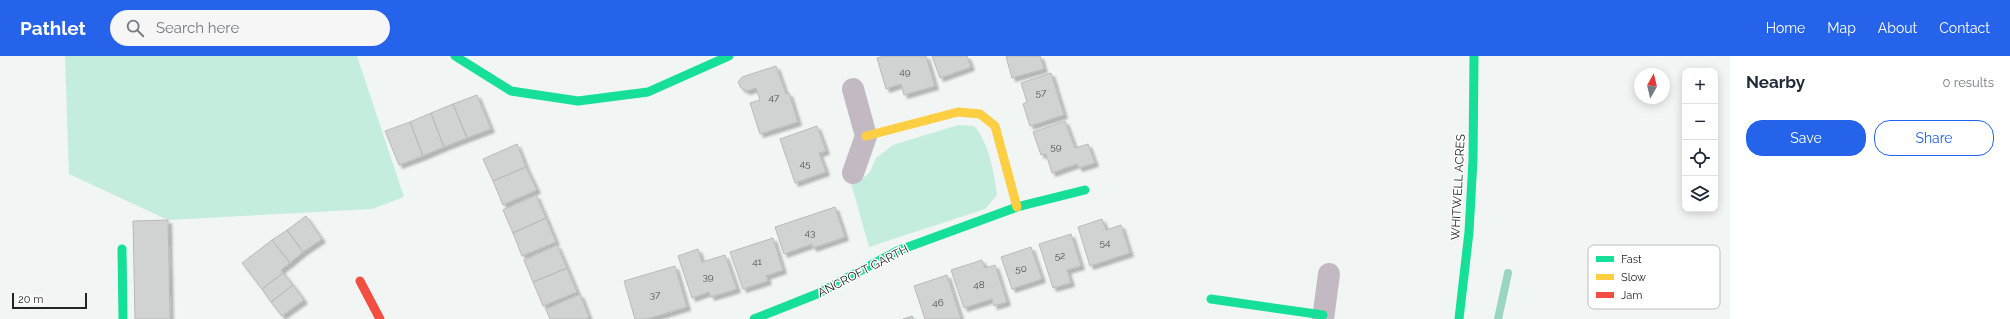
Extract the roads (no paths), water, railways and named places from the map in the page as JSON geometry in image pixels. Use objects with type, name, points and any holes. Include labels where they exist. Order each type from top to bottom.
[{"type":"street","points":[[455,56],[511,91],[578,101],[648,92],[730,56]]},
{"type":"street","name":"WHITWELL ACRES","points":[[1459,319],[1469,232],[1473,160],[1474,56]]},
{"type":"street","points":[[853,89],[866,136],[853,173]]},
{"type":"street","points":[[866,136],[958,112],[980,114],[995,126],[1017,207]]},
{"type":"street","name":"ANCROFT GARTH","points":[[754,319],[817,294],[897,251],[1017,207],[1085,190]]},
{"type":"street","points":[[122,249],[123,319]]},
{"type":"street","points":[[1211,299],[1323,317],[1329,274]]},
{"type":"street","points":[[360,281],[380,319]]},
{"type":"waterway","points":[[1498,319],[1508,273]]}]
